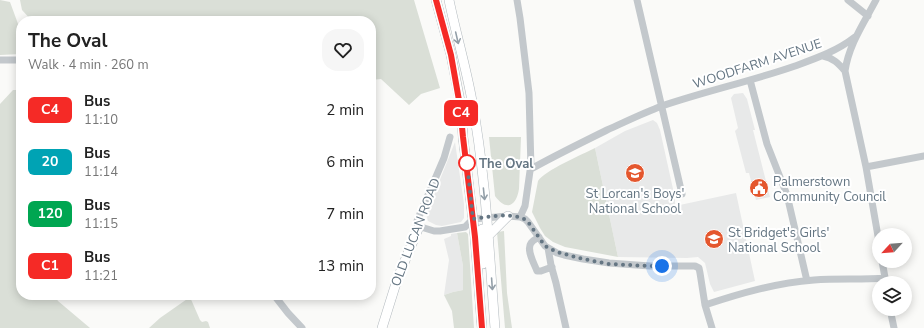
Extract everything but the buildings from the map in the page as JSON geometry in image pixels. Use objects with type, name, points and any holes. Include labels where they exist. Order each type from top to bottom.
[{"type":"main road","points":[[436,0],[451,55],[458,91],[473,219],[482,328]]},
{"type":"main road","points":[[449,0],[472,100],[487,217],[495,328]]},
{"type":"main road","points":[[467,168],[473,170],[478,168],[480,158]]},
{"type":"main road","points":[[488,236],[508,216]]},
{"type":"main road","points":[[481,318],[484,290],[481,224],[487,217]]},
{"type":"main road","name":"OLD LUCAN ROAD","points":[[382,328],[397,280],[418,229]]},
{"type":"street","points":[[517,0],[529,93],[531,169],[529,173],[525,206],[520,216]]},
{"type":"street","points":[[637,0],[682,194]]},
{"type":"street","points":[[848,0],[868,16]]},
{"type":"street","points":[[876,0],[855,37],[846,62],[845,70],[866,167],[877,228]]},
{"type":"street","name":"WOODFARM AVENUE","points":[[662,106],[784,70],[836,50],[855,37]]},
{"type":"street","points":[[823,56],[829,57],[838,62],[845,70]]},
{"type":"street","points":[[0,60],[16,60]]},
{"type":"street","points":[[750,80],[767,144],[787,195],[807,281]]},
{"type":"street","points":[[531,169],[637,116],[662,106]]},
{"type":"street","name":"OLD LUCAN ROAD","points":[[418,229],[418,221],[444,158],[450,137]]},
{"type":"street","points":[[866,167],[924,156]]},
{"type":"street","points":[[418,229],[421,227],[434,231],[445,230],[465,227],[473,219],[520,216],[528,222],[548,248],[572,257],[609,264],[695,266],[698,268],[705,305],[712,328]]},
{"type":"street","points":[[539,237],[532,241],[529,250],[537,271],[552,267]]},
{"type":"street","points":[[548,248],[566,328]]},
{"type":"street","points":[[705,305],[767,287],[807,281],[872,279]]},
{"type":"street","points":[[278,300],[302,328]]},
{"type":"street","points":[[891,316],[894,328]]},
{"type":"shaded area","points":[[0,0],[10,2],[16,18],[16,54],[0,55]]},
{"type":"shaded area","points":[[20,0],[414,0],[440,88],[421,94],[409,105],[381,79],[376,80],[376,16],[27,16],[22,10]]},
{"type":"shaded area","points":[[13,90],[16,90],[16,300],[57,300],[90,328],[0,328],[0,104]]},
{"type":"shaded area","points":[[743,93],[747,99],[755,130],[753,130],[770,197],[756,200],[749,173],[746,173],[735,131],[738,128],[731,98],[734,94]]},
{"type":"shaded area","name":"St Lorcan's Boys' National School","points":[[653,120],[657,123],[660,130],[675,198],[675,206],[736,193],[755,281],[714,292],[710,284],[705,263],[698,257],[618,257],[595,148],[625,131]]},
{"type":"shaded area","points":[[489,137],[521,137],[519,189],[516,200],[510,205],[503,204],[495,196]]},
{"type":"shaded area","points":[[455,142],[464,204],[464,218],[461,222],[442,226],[436,225],[428,221],[427,212]]},
{"type":"shaded area","name":"The Oval","points":[[595,148],[618,257],[565,247],[553,242],[545,236],[532,212],[538,181],[548,172]]},
{"type":"shaded area","points":[[504,231],[507,293],[512,328],[505,328],[497,232]]},
{"type":"shaded area","points":[[466,232],[468,234],[474,328],[454,328],[452,311],[444,295],[463,290],[463,266],[457,233]]},
{"type":"shaded area","points":[[457,233],[463,266],[463,290],[444,295],[449,260],[444,239],[451,236],[451,234]]},
{"type":"shaded area","points":[[186,300],[191,300],[200,320],[202,322],[208,322],[210,328],[149,328],[160,318]]},
{"type":"bus line","name":"C4","points":[[436,0],[451,55],[458,91],[475,237],[482,328]]},
{"type":"place","name":"The Oval","points":[[467,163]]},
{"type":"place","name":"St Lorcan's Boys' National School","points":[[635,173]]},
{"type":"place","name":"Palmerstown Community Council","points":[[759,188]]},
{"type":"place","name":"St Bridget's Girls' National School","points":[[714,239]]},
{"type":"route","points":[[467,163],[473,219],[497,216],[520,216],[528,222],[545,246],[557,252],[609,264],[662,266]]}]
